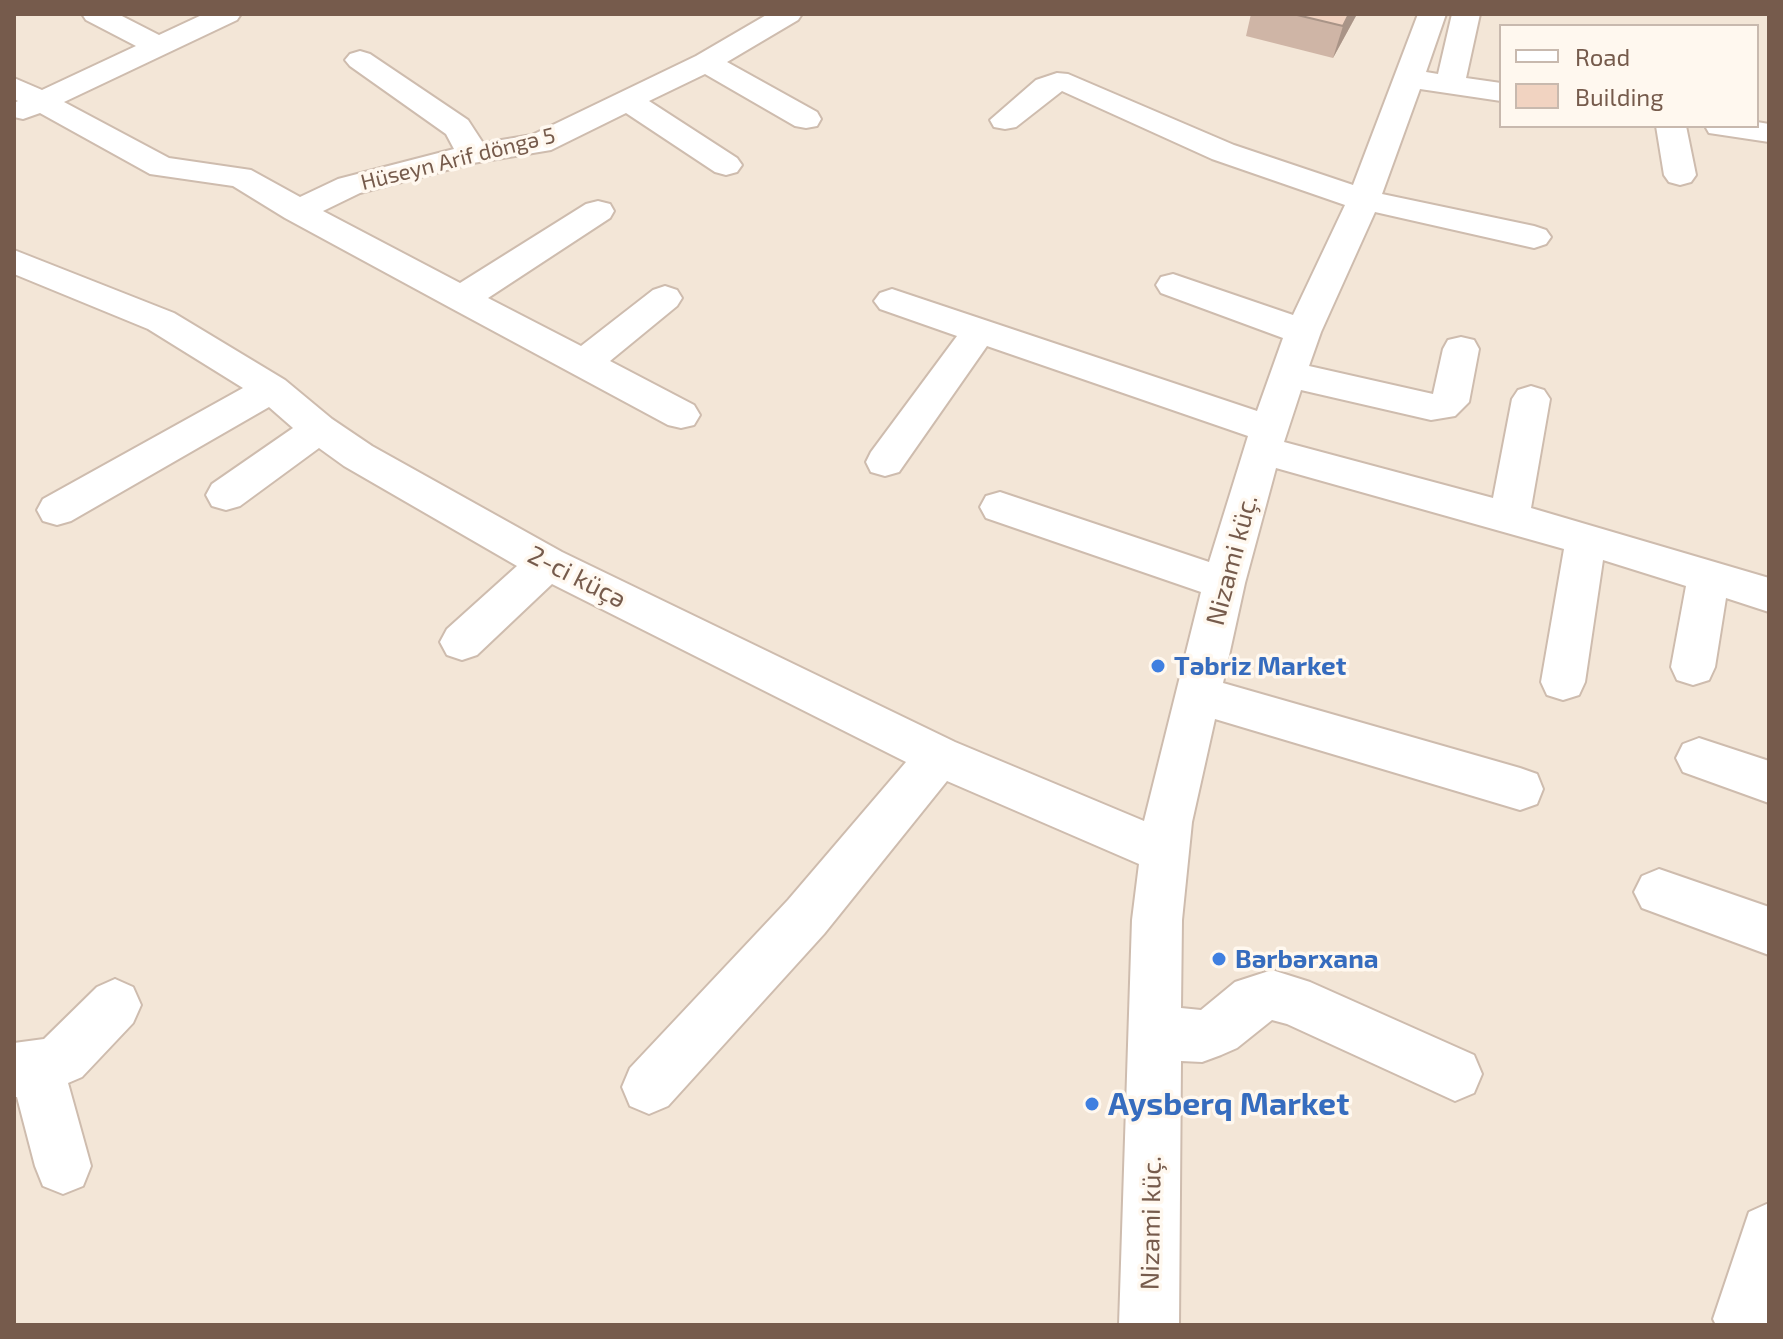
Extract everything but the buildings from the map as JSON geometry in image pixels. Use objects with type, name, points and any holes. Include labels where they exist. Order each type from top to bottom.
[{"type":"street","points":[[96,14],[158,46]]},
{"type":"street","points":[[23,101],[227,14]]},
{"type":"street","points":[[729,14],[761,30]]},
{"type":"street","name":"Hüseyn Arif döngə 5","points":[[297,211],[349,186],[471,154],[540,143],[706,62],[788,14]]},
{"type":"street","name":"Nizami küç.","points":[[1149,1325],[1157,920],[1164,851],[1224,583],[1266,439],[1303,332],[1364,200],[1432,14]]},
{"type":"street","points":[[1450,84],[1466,14]]},
{"type":"street","points":[[360,60],[457,127],[466,137],[471,154]]},
{"type":"street","points":[[706,62],[806,119]]},
{"type":"street","points":[[1408,78],[1499,92]]},
{"type":"street","points":[[1005,120],[1047,86],[1057,82],[1068,83],[1223,152],[1364,200],[1534,237]]},
{"type":"street","points":[[23,101],[161,167],[240,177],[297,211],[681,415]]},
{"type":"street","points":[[628,101],[726,165]]},
{"type":"street","points":[[1671,128],[1680,175]]},
{"type":"street","points":[[1734,128],[1769,133]]},
{"type":"street","points":[[461,299],[598,211]]},
{"type":"street","name":"2-ci küçə","points":[[14,261],[161,321],[272,389],[319,429],[358,456],[547,563],[939,756],[1164,851]]},
{"type":"street","points":[[1173,285],[1303,332]]},
{"type":"street","points":[[584,363],[665,298]]},
{"type":"street","points":[[892,301],[1266,439],[1509,518],[1769,595]]},
{"type":"street","points":[[885,462],[979,331]]},
{"type":"street","points":[[1288,374],[1442,407],[1450,402],[1461,349]]},
{"type":"street","points":[[57,510],[272,389]]},
{"type":"street","points":[[1509,518],[1531,399]]},
{"type":"street","points":[[226,495],[319,429]]},
{"type":"street","points":[[1000,507],[1224,583]]},
{"type":"street","points":[[1563,682],[1586,539]]},
{"type":"street","points":[[462,642],[547,563]]},
{"type":"street","points":[[1693,667],[1709,576]]},
{"type":"street","points":[[1198,695],[1520,789]]},
{"type":"street","points":[[649,1087],[806,917],[939,756]]},
{"type":"street","points":[[1699,758],[1769,782]]},
{"type":"street","points":[[1659,892],[1769,931]]},
{"type":"street","points":[[1155,1033],[1202,1036],[1218,1029],[1253,1000],[1272,995],[1292,1000],[1455,1074]]},
{"type":"street","points":[[63,1166],[25,1070],[63,1058],[115,1005]]},
{"type":"street","points":[[1743,1319],[1769,1232]]},
{"type":"shaded area","points":[[14,14],[1769,14],[1769,1325],[14,1325]]},
{"type":"place","name":"Təbriz Market","points":[[1158,666]]},
{"type":"place","name":"Bərbərxana","points":[[1219,959]]},
{"type":"place","name":"Aysberq Market","points":[[1092,1104]]}]
